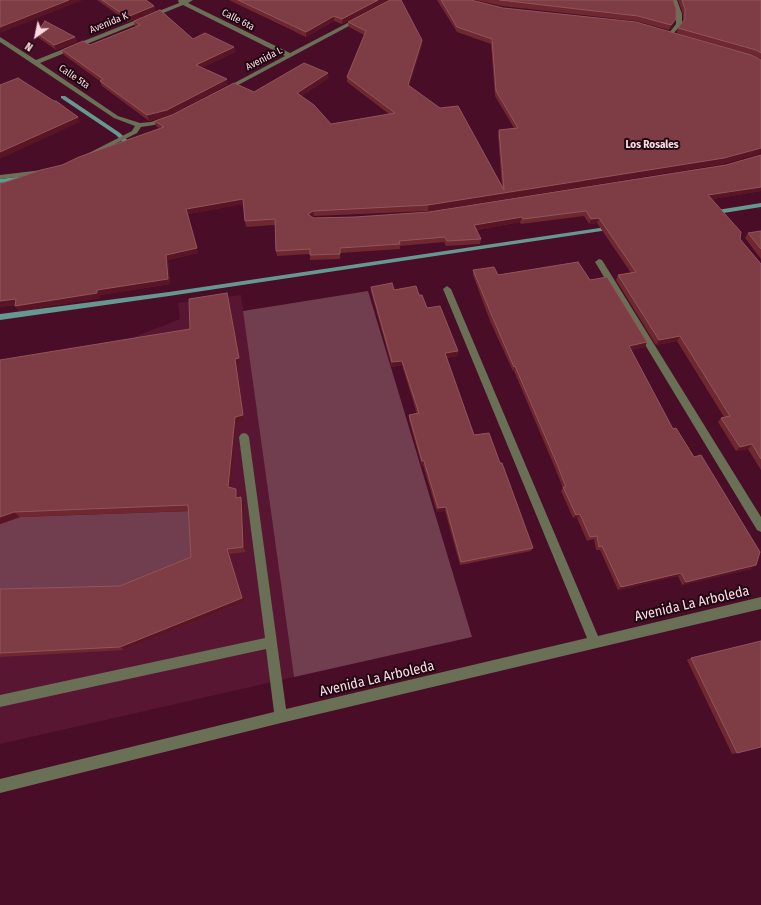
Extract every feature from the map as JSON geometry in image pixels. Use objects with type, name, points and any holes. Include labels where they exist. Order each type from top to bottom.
[{"type":"street","name":"Avenida K","points":[[35,63],[181,1],[190,0]]},
{"type":"street","points":[[672,33],[678,24],[679,14],[674,0]]},
{"type":"street","name":"Calle 6ta","points":[[181,1],[290,56]]},
{"type":"street","name":"Avenida L","points":[[219,93],[366,15]]},
{"type":"street","points":[[665,32],[680,36]]},
{"type":"street","name":"Calle 5ta","points":[[0,39],[116,117],[139,125]]},
{"type":"street","points":[[76,161],[136,132],[139,125],[152,124],[171,118]]},
{"type":"street","points":[[0,177],[50,170]]},
{"type":"street","points":[[599,262],[761,527]]},
{"type":"street","points":[[447,289],[595,642]]},
{"type":"street","points":[[244,437],[281,717]]},
{"type":"street","name":"Avenida La Arboleda","points":[[0,786],[281,717],[761,603]]},
{"type":"street","points":[[0,702],[272,642]]},
{"type":"shaded area","points":[[368,291],[472,637],[294,677],[243,311]]},
{"type":"shaded area","points":[[241,295],[294,677],[0,744],[0,360],[124,341],[180,319],[178,303]]},
{"type":"shaded area","points":[[191,511],[195,562],[124,590],[0,596],[0,524],[20,517]]},
{"type":"building","points":[[0,0],[69,0],[0,27]]},
{"type":"building","points":[[102,0],[146,0],[154,6],[127,17]]},
{"type":"building","points":[[238,0],[378,0],[342,19],[334,16],[306,32]]},
{"type":"building","points":[[390,0],[401,0],[422,40],[408,85],[440,108],[458,106],[504,190],[499,130],[518,128],[496,91],[492,39],[457,27],[441,0],[471,0],[503,8],[636,22],[751,55],[761,60],[761,148],[724,158],[428,205],[313,211],[308,214],[313,218],[429,212],[726,165],[761,155],[761,187],[708,195],[741,232],[740,239],[761,264],[761,459],[752,444],[740,447],[721,418],[730,416],[680,336],[659,340],[618,275],[636,272],[599,218],[591,219],[586,211],[523,219],[522,217],[474,225],[481,239],[447,241],[445,237],[399,241],[400,244],[340,248],[340,254],[310,255],[310,249],[276,251],[275,219],[245,221],[243,199],[186,209],[197,248],[166,255],[168,279],[97,290],[97,293],[15,306],[16,299],[0,301],[0,184],[41,170],[62,165],[79,157],[164,127],[155,121],[172,115],[234,83],[254,92],[304,63],[328,73],[297,93],[314,105],[331,124],[395,113],[347,77],[366,31],[348,22]]},
{"type":"building","points":[[500,0],[673,0],[676,9],[676,19],[671,25],[638,16]]},
{"type":"building","points":[[682,0],[761,0],[761,53],[756,50],[678,28],[685,19],[685,9]]},
{"type":"building","points":[[160,10],[193,39],[205,33],[234,47],[196,65],[227,79],[167,110],[147,115],[100,81],[103,79],[62,50],[83,41],[90,45],[140,25],[134,21]]},
{"type":"building","points":[[45,21],[75,37],[54,45],[37,33]]},
{"type":"building","points":[[18,78],[56,101],[78,117],[0,152],[0,85]]},
{"type":"building","points":[[761,231],[761,249],[748,233]]},
{"type":"building","points":[[578,262],[590,280],[607,277],[647,342],[629,346],[673,429],[676,428],[694,457],[701,455],[760,552],[756,565],[686,582],[681,573],[621,587],[602,546],[599,547],[597,536],[590,537],[580,514],[576,515],[563,487],[566,487],[557,464],[473,270],[494,267],[498,275]]},
{"type":"building","points":[[392,283],[394,290],[416,286],[419,295],[422,295],[427,308],[440,306],[458,351],[445,353],[474,435],[489,433],[500,463],[502,463],[533,548],[461,562],[446,507],[438,508],[424,461],[422,461],[409,415],[419,413],[402,361],[392,362],[371,287]]},
{"type":"building","points":[[227,293],[239,358],[235,359],[243,415],[235,417],[228,487],[236,489],[236,498],[241,497],[243,547],[227,549],[242,598],[120,647],[0,653],[0,589],[120,586],[191,557],[188,505],[14,512],[0,517],[0,360],[190,329],[189,299]]},
{"type":"building","points":[[761,641],[761,747],[737,753],[691,658]]},
{"type":"waterway","points":[[63,97],[118,134],[125,141],[118,147]]},
{"type":"waterway","points":[[0,181],[25,178]]},
{"type":"waterway","points":[[711,213],[761,205]]},
{"type":"waterway","points":[[0,317],[169,294],[613,228]]},
{"type":"district","name":"Los Rosales","points":[[652,145]]}]
